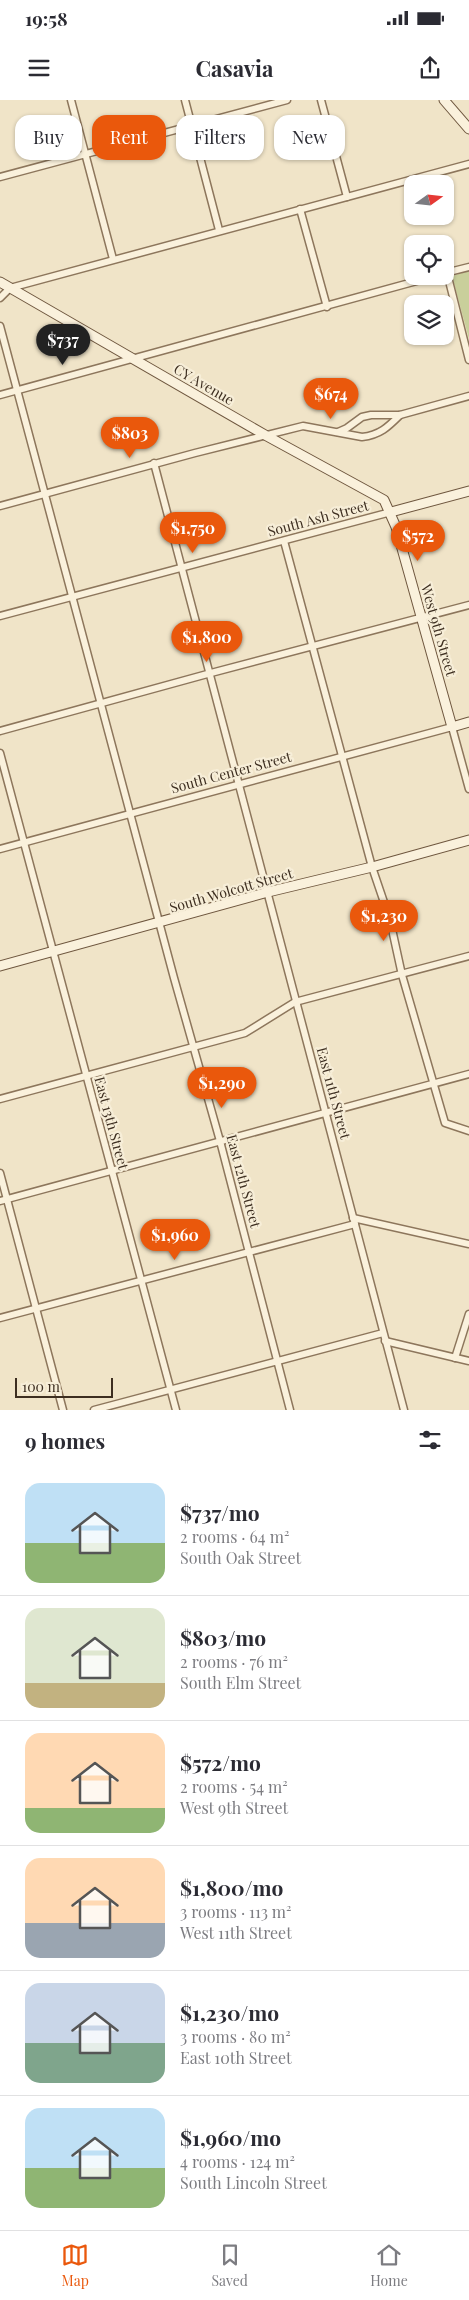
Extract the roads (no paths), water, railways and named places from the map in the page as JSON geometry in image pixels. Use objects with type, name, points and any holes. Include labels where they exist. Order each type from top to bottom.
[{"type":"main road","points":[[444,100],[469,129]]},
{"type":"main road","name":"CY Avenue","points":[[0,282],[265,435],[384,500],[391,512]]},
{"type":"main road","name":"South Ash Street","points":[[391,512],[469,491]]},
{"type":"main road","name":"West 9th Street","points":[[391,512],[452,726]]},
{"type":"main road","name":"South Center Street","points":[[452,726],[469,722]]},
{"type":"main road","name":"South Wolcott Street","points":[[0,966],[160,924],[268,892],[372,867],[469,840]]},
{"type":"street","points":[[71,100],[113,259]]},
{"type":"street","points":[[185,100],[189,115]]},
{"type":"street","points":[[233,115],[288,100]]},
{"type":"street","points":[[321,100],[347,197]]},
{"type":"street","points":[[0,177],[176,130]]},
{"type":"street","points":[[201,160],[220,230]]},
{"type":"street","points":[[0,298],[10,288],[469,164]]},
{"type":"street","points":[[300,209],[326,307]]},
{"type":"street","points":[[454,271],[469,267]]},
{"type":"street","points":[[0,395],[404,285]]},
{"type":"street","points":[[449,285],[469,360]]},
{"type":"street","name":"East 12th Street","points":[[0,326],[193,1047],[250,1252],[290,1410]]},
{"type":"street","points":[[336,432],[347,428],[362,417],[371,415],[400,415],[469,396]]},
{"type":"street","points":[[0,506],[303,426],[368,436],[386,430],[400,415]]},
{"type":"street","name":"East 11th Street","points":[[154,464],[211,672],[295,1002],[327,1113],[404,1410]]},
{"type":"street","name":"South Ash Street","points":[[0,616],[391,512]]},
{"type":"street","points":[[284,541],[372,867],[390,920],[402,975],[445,1123],[469,1131]]},
{"type":"street","points":[[0,731],[211,672],[314,647],[469,605]]},
{"type":"street","points":[[452,726],[469,789]]},
{"type":"street","name":"South Center Street","points":[[0,849],[452,726]]},
{"type":"street","name":"East 13th Street","points":[[0,753],[176,1410]]},
{"type":"street","points":[[0,1099],[245,1033],[295,1002],[469,956]]},
{"type":"street","points":[[4,1200],[469,1074]]},
{"type":"street","points":[[0,1172],[4,1200],[36,1308],[63,1410]]},
{"type":"street","points":[[0,1318],[250,1252],[354,1221],[469,1244]]},
{"type":"street","points":[[455,1358],[469,1314]]},
{"type":"street","points":[[94,1410],[383,1332]]},
{"type":"street","points":[[385,1340],[469,1361]]}]
